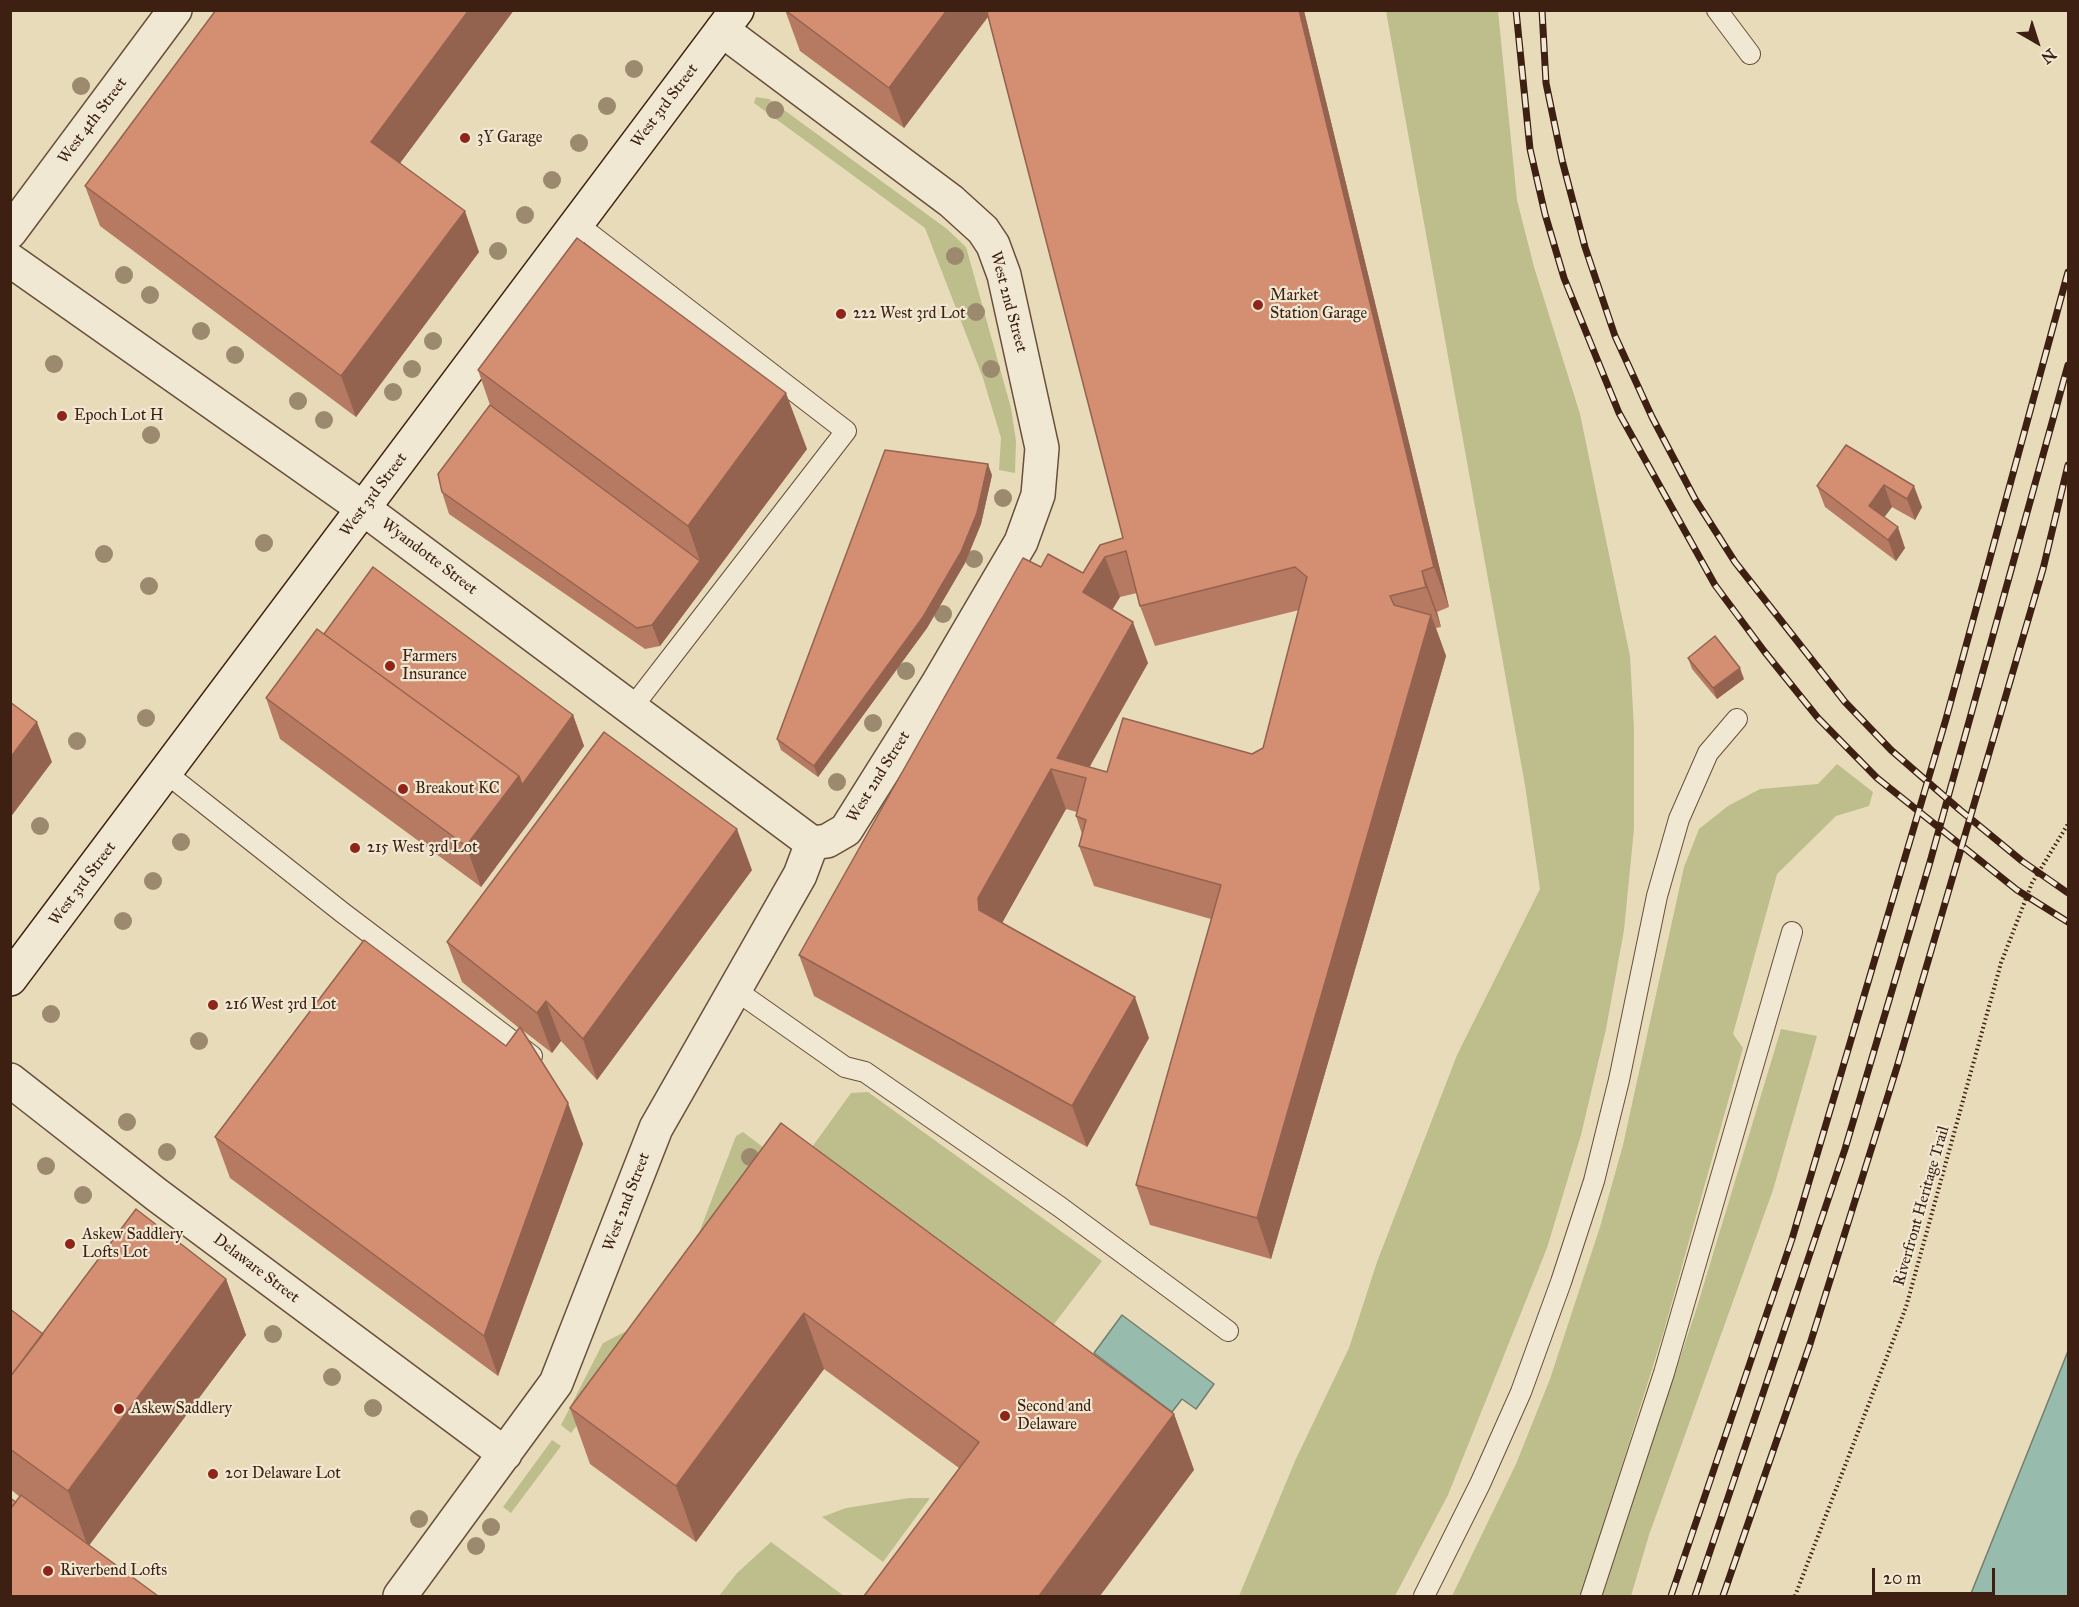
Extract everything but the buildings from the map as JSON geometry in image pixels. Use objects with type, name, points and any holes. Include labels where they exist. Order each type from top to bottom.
[{"type":"street","name":"West 4th Street","points":[[10,232],[175,10]]},
{"type":"street","name":"West 3rd Street","points":[[10,979],[730,20]]},
{"type":"street","name":"West 2nd Street","points":[[400,1596],[556,1383],[656,1128],[800,875],[812,843],[827,841],[846,830],[937,685],[1021,542],[1038,495],[1042,448],[1004,275],[993,245],[983,230],[942,194],[730,20]]},
{"type":"street","name":"Wyandotte Street","points":[[10,260],[364,509],[812,843]]},
{"type":"street","name":"Delaware Street","points":[[10,1080],[157,1195],[505,1454]]},
{"type":"lane","points":[[1717,10],[1750,54]]},
{"type":"lane","points":[[577,224],[846,431],[631,709]]},
{"type":"lane","points":[[1424,1596],[1480,1484],[1521,1392],[1561,1282],[1594,1181],[1619,1080],[1657,896],[1679,819],[1708,753],[1737,719]]},
{"type":"lane","points":[[166,773],[343,913],[532,1056]]},
{"type":"lane","points":[[1591,1596],[1664,1373],[1792,932]]},
{"type":"lane","points":[[734,989],[845,1067],[865,1072],[1060,1207],[1228,1331]]},
{"type":"path","name":"Riverfront Heritage Trail","points":[[1795,1596],[1906,1307],[2001,963],[2032,883],[2068,824]]},
{"type":"green space","points":[[1386,11],[1498,11],[1517,200],[1534,267],[1580,414],[1630,656],[1634,729],[1634,829],[1624,930],[1606,1029],[1581,1135],[1547,1248],[1448,1495],[1395,1596],[1239,1596],[1295,1461],[1349,1348],[1377,1262],[1457,1055],[1540,889],[1525,785]]},
{"type":"green space","points":[[756,97],[769,99],[947,229],[966,247],[1011,408],[1016,441],[1015,473],[999,470],[1001,438],[983,378],[925,228],[754,103]]},
{"type":"green space","points":[[1837,764],[1873,792],[1869,806],[1836,816],[1777,874],[1733,1034],[1743,1048],[1663,1334],[1581,1596],[1452,1596],[1516,1464],[1550,1379],[1600,1227],[1623,1145],[1684,867],[1699,829],[1728,806],[1760,789],[1818,784]]},
{"type":"green space","points":[[1781,1029],[1817,1036],[1773,1190],[1649,1535],[1631,1596],[1601,1596],[1697,1307]]},
{"type":"green space","points":[[868,1092],[1102,1261],[1042,1340],[802,1161],[851,1093]]},
{"type":"green space","points":[[743,1132],[780,1160],[670,1309],[736,1136]]},
{"type":"green space","points":[[648,1320],[642,1339],[571,1433],[561,1425],[603,1343]]},
{"type":"green space","points":[[552,1440],[561,1446],[511,1513],[503,1507]]},
{"type":"green space","points":[[909,1498],[930,1498],[883,1562],[822,1517],[846,1508]]},
{"type":"green space","points":[[771,1542],[844,1596],[719,1596],[737,1573]]},
{"type":"shaded area","points":[[1122,1315],[1214,1384],[1196,1409],[1182,1399],[1172,1412],[1094,1353]]},
{"type":"shaded area","points":[[2068,1351],[2068,1596],[1970,1596],[2045,1409]]},
{"type":"railway","points":[[1516,10],[1530,149],[1545,214],[1564,278],[1619,413],[1715,585],[1818,718],[1877,778],[2017,890],[2068,922]]},
{"type":"railway","points":[[1542,10],[1546,83],[1562,160],[1585,247],[1615,336],[1652,417],[1695,499],[1735,562],[1845,702],[1891,750],[1960,810],[2022,861],[2068,893]]},
{"type":"railway","points":[[1671,1596],[1792,1239],[1946,719],[2068,272]]},
{"type":"railway","points":[[1695,1596],[1845,1149],[1930,862],[2068,365]]},
{"type":"railway","points":[[1723,1596],[1810,1344],[1897,1067],[2043,569],[2068,465]]},
{"type":"place","name":"3Y Garage","points":[[465,138]]},
{"type":"place","name":"Market Station Garage","points":[[1258,305]]},
{"type":"place","name":"222 West 3rd Lot","points":[[841,314]]},
{"type":"place","name":"Epoch Lot H","points":[[62,416]]},
{"type":"place","name":"Farmers Insurance","points":[[390,666]]},
{"type":"place","name":"Breakout KC","points":[[403,789]]},
{"type":"place","name":"215 West 3rd Lot","points":[[355,848]]},
{"type":"place","name":"216 West 3rd Lot","points":[[213,1005]]},
{"type":"place","name":"Askew Saddlery Lofts Lot","points":[[70,1244]]},
{"type":"place","name":"Askew Saddlery","points":[[119,1409]]},
{"type":"place","name":"Second and Delaware","points":[[1005,1416]]},
{"type":"place","name":"201 Delaware Lot","points":[[213,1474]]},
{"type":"place","name":"Riverbend Lofts","points":[[48,1571]]}]
